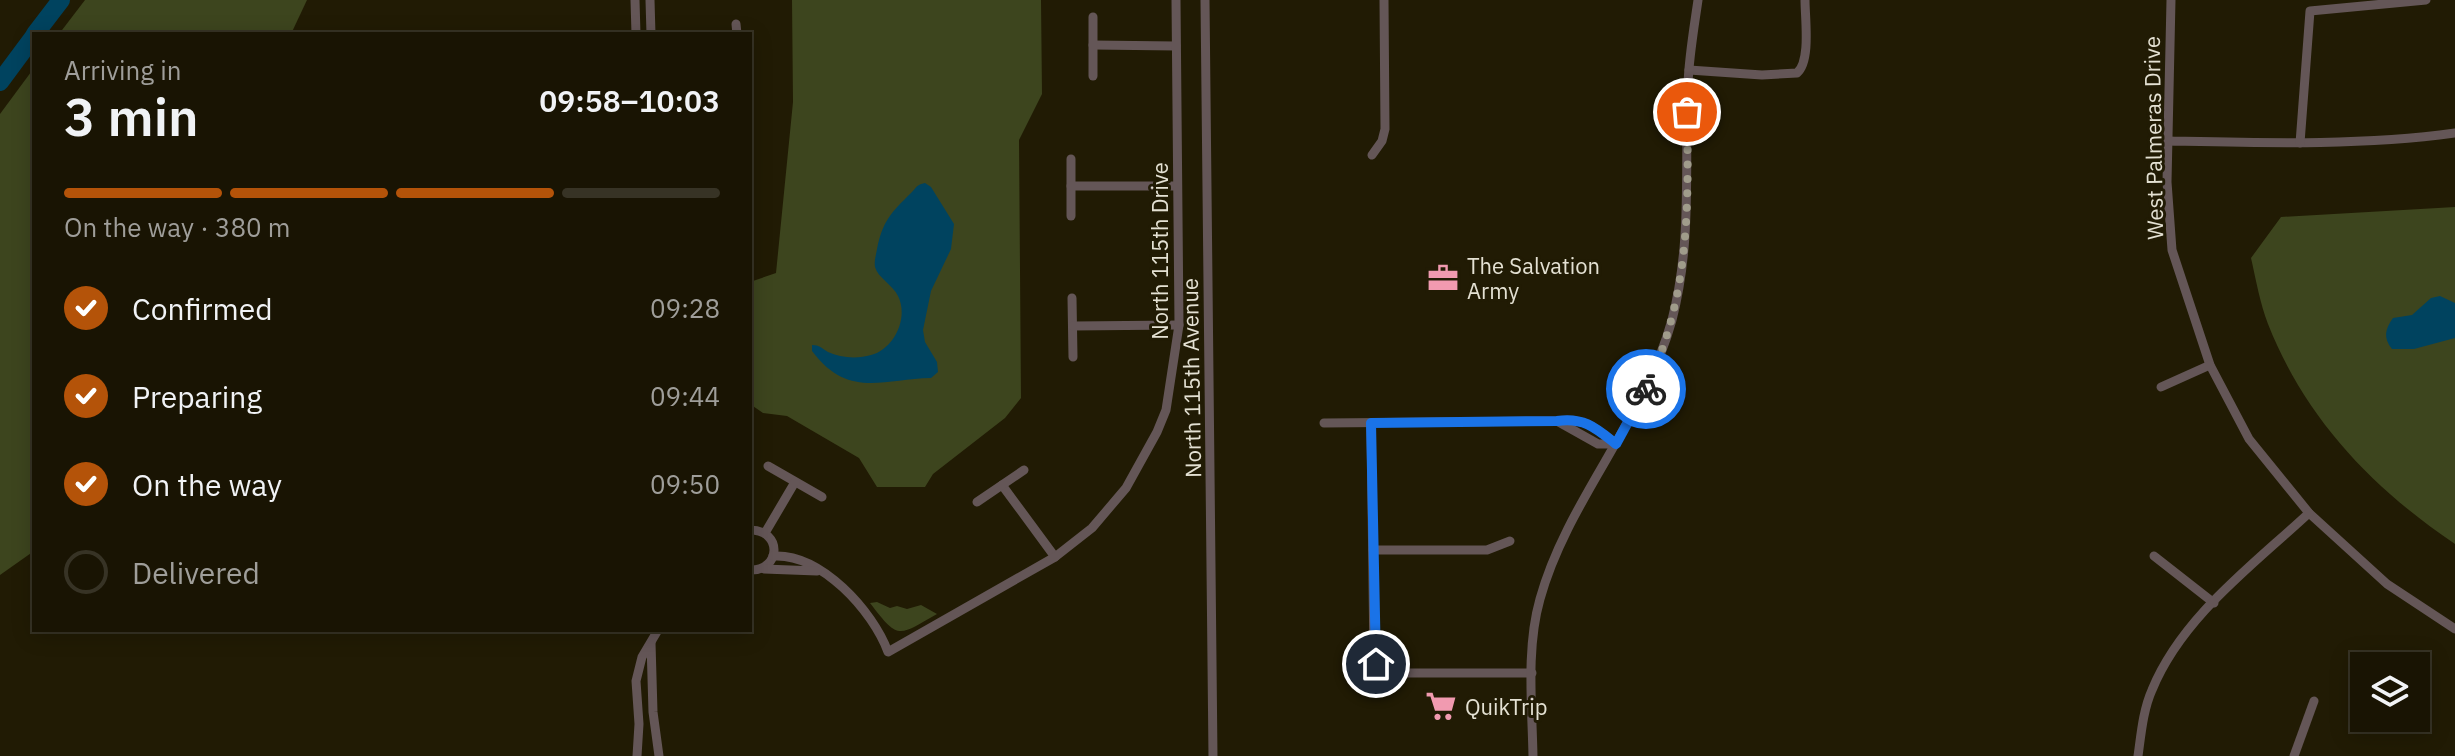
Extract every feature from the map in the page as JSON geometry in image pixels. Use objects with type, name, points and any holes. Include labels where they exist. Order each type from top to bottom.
[{"type":"street","points":[[635,0],[636,32]]},
{"type":"street","points":[[650,0],[651,32]]},
{"type":"street","name":"North 115th Drive","points":[[820,571],[859,604],[877,627],[888,652],[1055,557],[1092,528],[1126,488],[1166,410],[1179,325],[1176,0]]},
{"type":"street","name":"North 115th Avenue","points":[[1205,0],[1213,756]]},
{"type":"street","points":[[1372,155],[1382,141],[1385,129],[1384,0]]},
{"type":"street","points":[[1533,756],[1532,673],[1536,613],[1545,582],[1557,550],[1657,365],[1683,271],[1688,216],[1689,70],[1698,0]]},
{"type":"street","points":[[1689,70],[1762,75],[1792,75],[1801,71],[1805,60],[1805,0]]},
{"type":"street","name":"West Palmeras Drive","points":[[2171,0],[2168,141],[2172,250],[2210,365],[2249,439],[2309,513],[2387,584],[2455,629]]},
{"type":"street","points":[[2300,143],[2310,11],[2426,0]]},
{"type":"street","points":[[1093,17],[1093,76]]},
{"type":"street","points":[[1093,45],[1176,46]]},
{"type":"street","points":[[2168,141],[2300,143],[2455,133]]},
{"type":"street","points":[[1071,159],[1071,216]]},
{"type":"street","points":[[1071,186],[1177,186]]},
{"type":"street","points":[[1072,298],[1073,357]]},
{"type":"street","points":[[1073,326],[1179,325]]},
{"type":"street","points":[[2161,387],[2210,365]]},
{"type":"street","points":[[1324,423],[1557,421],[1575,418],[1598,429],[1616,444]]},
{"type":"street","points":[[1371,423],[1374,658],[1378,669],[1392,673],[1532,673]]},
{"type":"street","points":[[768,466],[822,497]]},
{"type":"street","points":[[977,502],[1024,470]]},
{"type":"street","points":[[765,533],[795,482]]},
{"type":"street","points":[[1002,485],[1055,557]]},
{"type":"street","points":[[2138,756],[2150,693],[2175,645],[2214,603],[2309,513]]},
{"type":"street","points":[[752,529],[765,533],[773,543],[773,556],[762,569]]},
{"type":"street","points":[[1373,550],[1487,550],[1510,541]]},
{"type":"street","points":[[773,556],[799,560],[820,571]]},
{"type":"street","points":[[2154,556],[2214,603]]},
{"type":"street","points":[[752,570],[820,571]]},
{"type":"street","points":[[637,756],[639,724],[636,681],[642,657],[657,632]]},
{"type":"street","points":[[651,643],[653,712],[659,756]]},
{"type":"street","points":[[2294,756],[2314,701]]},
{"type":"green space","points":[[85,0],[307,0],[292,32],[61,32]]},
{"type":"green space","points":[[792,0],[1041,0],[1042,94],[1019,140],[1021,398],[1005,418],[933,474],[925,487],[877,487],[859,458],[787,416],[763,413],[752,405],[752,281],[776,273],[793,102]]},
{"type":"green space","points":[[32,71],[32,552],[0,575],[0,114]]},
{"type":"green space","points":[[2455,207],[2455,544],[2369,475],[2322,420],[2283,358],[2268,324],[2251,258],[2281,217]]},
{"type":"green space","points":[[877,602],[890,608],[897,606],[907,609],[921,605],[937,614],[900,631],[887,624],[870,603]]},
{"type":"water","points":[[925,183],[931,187],[954,224],[951,249],[931,291],[923,330],[925,342],[937,362],[938,372],[931,378],[881,383],[853,381],[839,376],[825,366],[812,351],[812,345],[838,356],[860,357],[879,352],[893,339],[900,323],[901,305],[896,292],[875,267],[877,249],[889,218],[917,186]]},
{"type":"water","points":[[2440,296],[2455,303],[2455,338],[2414,349],[2392,349],[2386,334],[2393,318],[2412,315],[2431,298]]},
{"type":"waterway","points":[[37,32],[61,0]]},
{"type":"waterway","points":[[0,82],[32,39]]},
{"type":"way so far","points":[[1646,389],[1668,332],[1683,271],[1688,216],[1687,112]]},
{"type":"place","name":"The Salvation Army","points":[[1443,278]]},
{"type":"place","name":"QuikTrip","points":[[1441,706]]},
{"type":"route","points":[[1376,664],[1371,423],[1557,421],[1575,418],[1598,429],[1616,444],[1646,389]]}]
